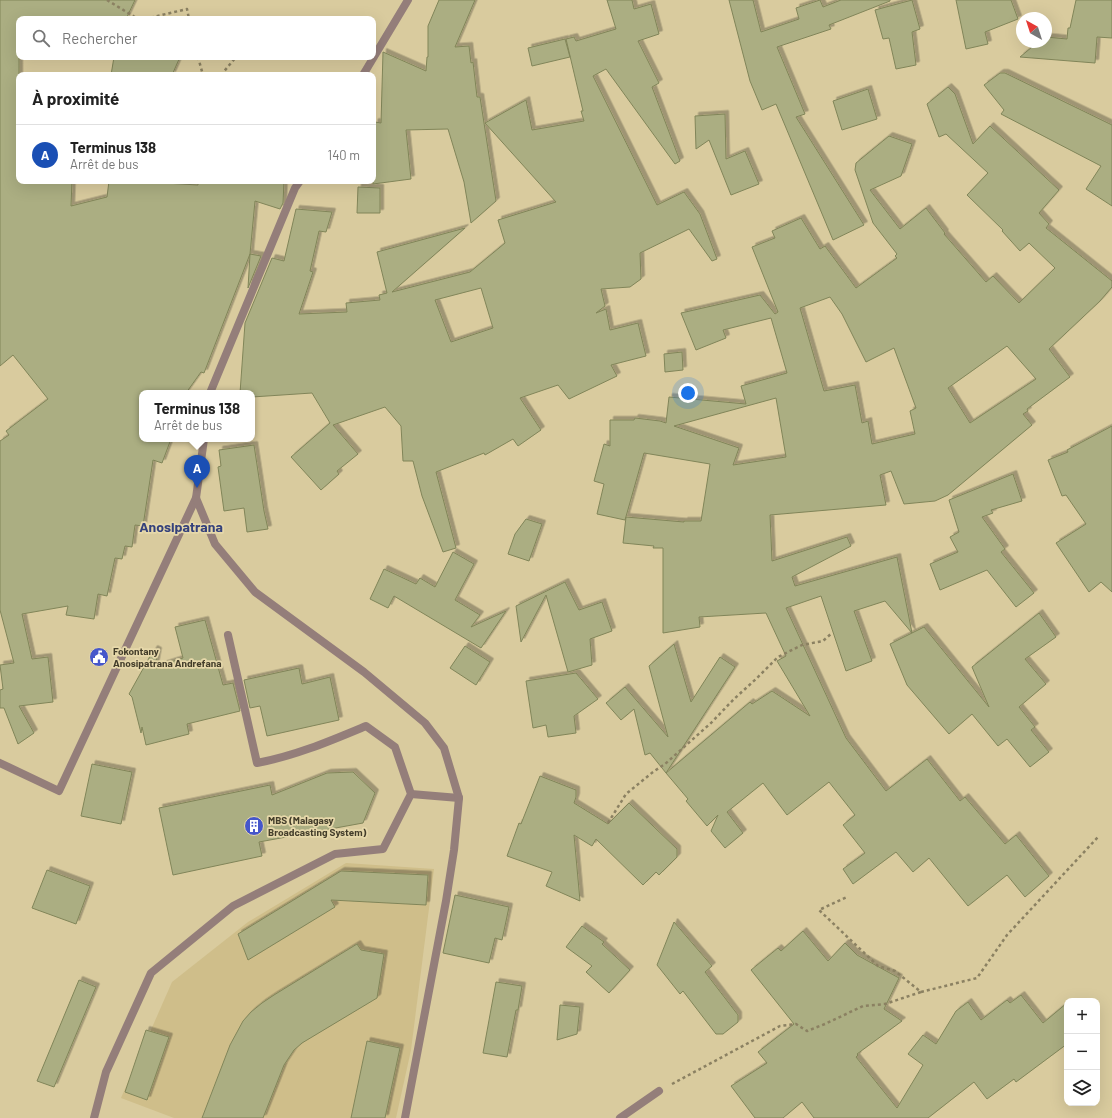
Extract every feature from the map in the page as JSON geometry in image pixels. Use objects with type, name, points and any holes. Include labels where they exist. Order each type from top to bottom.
[{"type":"street","points":[[376,53],[408,0]]},
{"type":"street","points":[[365,72],[372,60]]},
{"type":"street","points":[[211,390],[292,195],[298,184]]},
{"type":"street","points":[[0,763],[59,792],[196,498],[204,442]]},
{"type":"street","points":[[196,498],[215,544],[255,592],[364,672],[425,724],[444,748],[459,798],[454,850],[404,1118]]},
{"type":"street","points":[[94,1118],[106,1072],[151,973],[233,906],[335,854],[383,849],[411,794],[395,747],[366,726],[326,743],[280,759],[256,763],[228,635]]},
{"type":"street","points":[[411,794],[459,798]]},
{"type":"street","points":[[620,1118],[659,1091]]},
{"type":"path","points":[[107,0],[133,16]]},
{"type":"path","points":[[157,16],[187,9],[188,16]]},
{"type":"path","points":[[199,60],[202,72]]},
{"type":"path","points":[[224,72],[234,60]]},
{"type":"path","points":[[608,823],[626,794],[665,764],[711,723],[778,657],[802,645],[823,641],[832,633]]},
{"type":"path","points":[[659,1091],[780,1026],[796,1024],[807,1031],[863,1006],[885,1004],[922,992],[977,978],[1007,935],[1098,837]]},
{"type":"path","points":[[846,897],[819,910],[878,966],[896,971],[922,992]]},
{"type":"shaded area","points":[[346,863],[434,869],[411,1050],[396,1118],[174,1118],[121,1098],[172,982],[248,922]]},
{"type":"building","points":[[0,0],[135,0],[127,16],[16,16],[16,60],[19,60],[19,72],[16,72],[16,184],[72,184],[71,206],[107,197],[109,184],[284,184],[283,203],[280,209],[255,201],[250,254],[204,373],[201,372],[188,390],[139,390],[139,442],[170,442],[162,463],[153,460],[143,526],[135,525],[132,547],[125,546],[122,559],[115,558],[107,596],[98,594],[94,619],[66,615],[68,606],[22,614],[32,659],[48,657],[53,702],[19,706],[34,733],[18,744],[4,708],[0,708],[0,690],[3,689],[0,665],[14,663],[0,610],[0,441],[9,435],[6,431],[48,399],[13,355],[0,366]]},
{"type":"building","points":[[439,0],[475,0],[455,47],[469,46],[471,63],[473,62],[477,97],[480,97],[496,201],[471,223],[464,182],[448,129],[406,130],[411,179],[376,184],[376,122],[381,123],[383,52],[426,71],[428,57],[428,26]]},
{"type":"building","points":[[607,0],[632,0],[634,9],[651,4],[659,34],[638,41],[659,83],[652,87],[680,161],[675,164],[606,69],[593,76],[657,205],[684,192],[700,214],[717,259],[712,261],[689,229],[640,253],[641,279],[630,287],[601,289],[605,306],[596,313],[606,309],[610,330],[638,323],[646,356],[611,365],[617,376],[569,399],[558,385],[520,398],[541,430],[518,446],[513,439],[485,455],[484,453],[436,472],[456,548],[443,552],[422,496],[413,461],[403,461],[401,426],[385,407],[333,425],[358,454],[337,471],[339,474],[321,490],[291,457],[330,423],[312,393],[255,397],[255,390],[240,390],[245,323],[272,258],[284,261],[296,209],[332,212],[326,232],[319,231],[310,271],[313,272],[299,314],[347,312],[346,303],[380,300],[379,295],[387,293],[377,252],[465,228],[392,292],[470,272],[505,243],[498,220],[556,202],[485,123],[526,100],[532,130],[584,121],[566,39],[574,37],[576,41],[616,29]],"holes":[[[481,288],[493,328],[451,342],[435,300]]]},
{"type":"building","points":[[729,0],[753,0],[761,32],[799,19],[796,8],[820,0],[823,7],[841,0],[890,0],[829,25],[831,29],[777,47],[805,114],[796,117],[864,225],[833,240],[776,104],[762,110],[750,81]]},
{"type":"building","points":[[912,0],[920,29],[912,32],[916,65],[896,69],[889,38],[883,39],[875,10]]},
{"type":"building","points":[[956,0],[1011,0],[1016,14],[1016,20],[985,32],[988,44],[966,49]]},
{"type":"building","points":[[1076,0],[1112,0],[1112,38],[1097,37],[1095,63],[1020,57],[1031,48],[1052,48],[1052,38],[1067,39],[1068,28],[1070,28]]},
{"type":"building","points":[[565,39],[570,57],[532,66],[528,48]]},
{"type":"building","points":[[114,60],[179,60],[173,72],[112,72]]},
{"type":"building","points":[[1000,73],[1005,73],[1112,125],[1112,206],[1086,189],[1101,166],[1001,114],[1004,110],[984,85]]},
{"type":"building","points":[[948,87],[955,94],[973,144],[990,126],[1059,190],[1039,213],[1049,224],[1046,228],[1112,281],[1112,287],[1100,301],[1049,349],[1070,377],[1027,409],[1028,411],[1023,414],[1032,425],[948,495],[935,501],[904,504],[891,471],[880,475],[886,505],[770,515],[772,561],[847,537],[851,546],[792,577],[795,586],[897,557],[912,633],[885,601],[854,611],[872,661],[846,671],[821,596],[786,608],[846,738],[886,791],[927,759],[960,801],[965,797],[1005,844],[1016,835],[1049,876],[1025,897],[1007,875],[968,906],[929,858],[913,872],[896,852],[853,884],[843,869],[865,853],[843,825],[855,815],[829,782],[787,815],[763,783],[727,812],[743,833],[725,848],[711,831],[718,815],[707,826],[686,801],[688,799],[666,773],[750,702],[752,704],[772,691],[810,716],[777,661],[786,656],[766,613],[699,617],[700,627],[663,633],[663,548],[653,548],[654,546],[623,543],[626,517],[684,522],[701,521],[710,464],[644,453],[625,520],[597,514],[604,484],[594,481],[604,444],[610,446],[610,420],[634,420],[635,418],[666,423],[669,397],[746,404],[741,386],[787,373],[771,318],[723,330],[726,338],[696,350],[681,313],[760,295],[775,314],[778,312],[752,247],[775,238],[772,231],[801,218],[820,249],[825,246],[856,288],[897,258],[895,256],[897,254],[873,223],[855,170],[856,163],[889,136],[912,144],[901,176],[870,190],[900,229],[926,208],[945,233],[944,234],[986,282],[993,276],[1019,303],[1055,268],[1029,243],[1020,251],[1002,231],[1003,230],[967,195],[988,173],[946,134],[939,137],[927,104]],"holes":[[[830,297],[842,314],[866,362],[894,348],[916,408],[910,411],[915,434],[872,444],[868,421],[862,423],[855,385],[824,391],[800,308]],[[1007,346],[1036,379],[970,423],[948,388]],[[776,398],[786,457],[733,465],[739,448],[674,426]]]},
{"type":"building","points":[[868,89],[877,119],[842,130],[833,101]]},
{"type":"building","points":[[725,114],[726,159],[745,151],[759,184],[731,195],[709,140],[696,149],[695,116]]},
{"type":"building","points":[[358,187],[380,188],[380,213],[357,213]]},
{"type":"building","points":[[250,254],[261,256],[248,288]]},
{"type":"building","points":[[682,352],[683,370],[665,372],[664,354]]},
{"type":"building","points":[[1112,426],[1112,592],[1101,582],[1089,592],[1056,543],[1086,524],[1066,495],[1062,496],[1048,460],[1068,452],[1067,450]]},
{"type":"building","points":[[254,445],[268,529],[247,532],[244,508],[224,511],[218,467],[221,466],[219,450]]},
{"type":"building","points":[[1013,474],[1022,501],[991,510],[993,513],[982,517],[1005,549],[1001,552],[1034,593],[1016,607],[987,570],[940,590],[930,564],[958,552],[950,537],[959,532],[949,500]]},
{"type":"building","points":[[526,519],[542,524],[529,561],[508,554],[515,534]]},
{"type":"building","points":[[453,552],[474,564],[455,600],[480,615],[471,627],[506,611],[481,648],[394,596],[388,608],[370,599],[384,569],[416,584],[420,578],[435,587]]},
{"type":"building","points":[[565,582],[579,610],[602,602],[612,631],[590,639],[592,665],[568,672],[546,595],[521,642],[516,606]]},
{"type":"building","points":[[1039,613],[1056,637],[1025,659],[1046,684],[1019,707],[1035,727],[1031,730],[1049,752],[1030,767],[1007,739],[998,746],[972,714],[949,734],[907,685],[890,644],[924,627],[989,707],[972,667]]},
{"type":"building","points":[[205,620],[223,685],[233,683],[240,711],[187,724],[189,734],[146,745],[142,727],[141,733],[132,697],[129,694],[154,649],[158,651],[155,667],[183,658],[175,627]]},
{"type":"building","points":[[674,644],[691,702],[720,657],[735,667],[666,773],[650,753],[645,755],[634,709],[621,720],[606,703],[625,687],[668,737],[649,666]]},
{"type":"building","points":[[465,646],[490,662],[476,685],[450,668]]},
{"type":"building","points":[[299,668],[302,684],[330,677],[339,720],[267,736],[260,706],[250,708],[244,680]]},
{"type":"building","points":[[576,673],[598,699],[574,716],[576,733],[548,737],[546,725],[533,728],[526,681]]},
{"type":"building","points":[[92,764],[132,772],[121,824],[81,816]]},
{"type":"building","name":"MBS (Malagasy Broadcasting System)","points":[[353,772],[375,793],[363,823],[259,842],[262,856],[173,875],[159,808],[270,785],[272,795],[327,773]]},
{"type":"building","points":[[540,776],[576,790],[574,803],[608,824],[629,803],[677,849],[677,857],[659,875],[656,872],[643,885],[596,839],[592,846],[574,835],[580,901],[546,886],[552,872],[507,856],[519,823],[521,824]]},
{"type":"building","points":[[47,870],[90,886],[76,924],[32,908]]},
{"type":"building","points":[[341,871],[428,875],[426,905],[331,900],[335,907],[248,960],[238,934]]},
{"type":"building","points":[[455,895],[509,907],[502,940],[495,938],[489,963],[443,953]]},
{"type":"building","points":[[674,922],[712,966],[705,972],[738,1015],[738,1022],[723,1034],[716,1034],[683,991],[680,994],[657,965]]},
{"type":"building","points":[[582,926],[604,942],[602,944],[630,970],[609,993],[586,972],[592,966],[566,947]]},
{"type":"building","points":[[803,931],[828,961],[845,943],[857,955],[899,978],[884,1009],[902,1021],[857,1054],[858,1055],[856,1057],[897,1108],[923,1065],[908,1054],[923,1035],[936,1044],[956,1011],[968,1002],[981,1020],[1007,1000],[1010,1003],[1021,995],[1043,1023],[1064,1006],[1064,1046],[1016,1082],[1014,1079],[987,1099],[974,1082],[928,1118],[814,1118],[802,1102],[783,1118],[755,1118],[731,1086],[767,1063],[758,1052],[794,1024],[751,970],[778,948],[781,951]]},
{"type":"building","points":[[357,944],[361,950],[384,954],[377,998],[302,1043],[294,1050],[284,1065],[263,1118],[202,1118],[230,1045],[243,1021],[251,1012],[274,995]]},
{"type":"building","points":[[79,980],[96,987],[54,1087],[37,1081]]},
{"type":"building","points":[[496,982],[522,986],[507,1057],[483,1053]]},
{"type":"building","points":[[560,1005],[580,1007],[577,1034],[557,1040]]},
{"type":"building","points":[[146,1030],[169,1037],[147,1100],[125,1092]]},
{"type":"building","points":[[367,1041],[400,1048],[385,1118],[351,1118]]},
{"type":"place","name":"Terminus 138","points":[[197,488]]},
{"type":"place","name":"Fokontany Anosipatrana Andrefana","points":[[99,657]]},
{"type":"place","name":"MBS (Malagasy Broadcasting System)","points":[[254,826]]},
{"type":"district","name":"Anosipatrana","points":[[181,527]]}]
